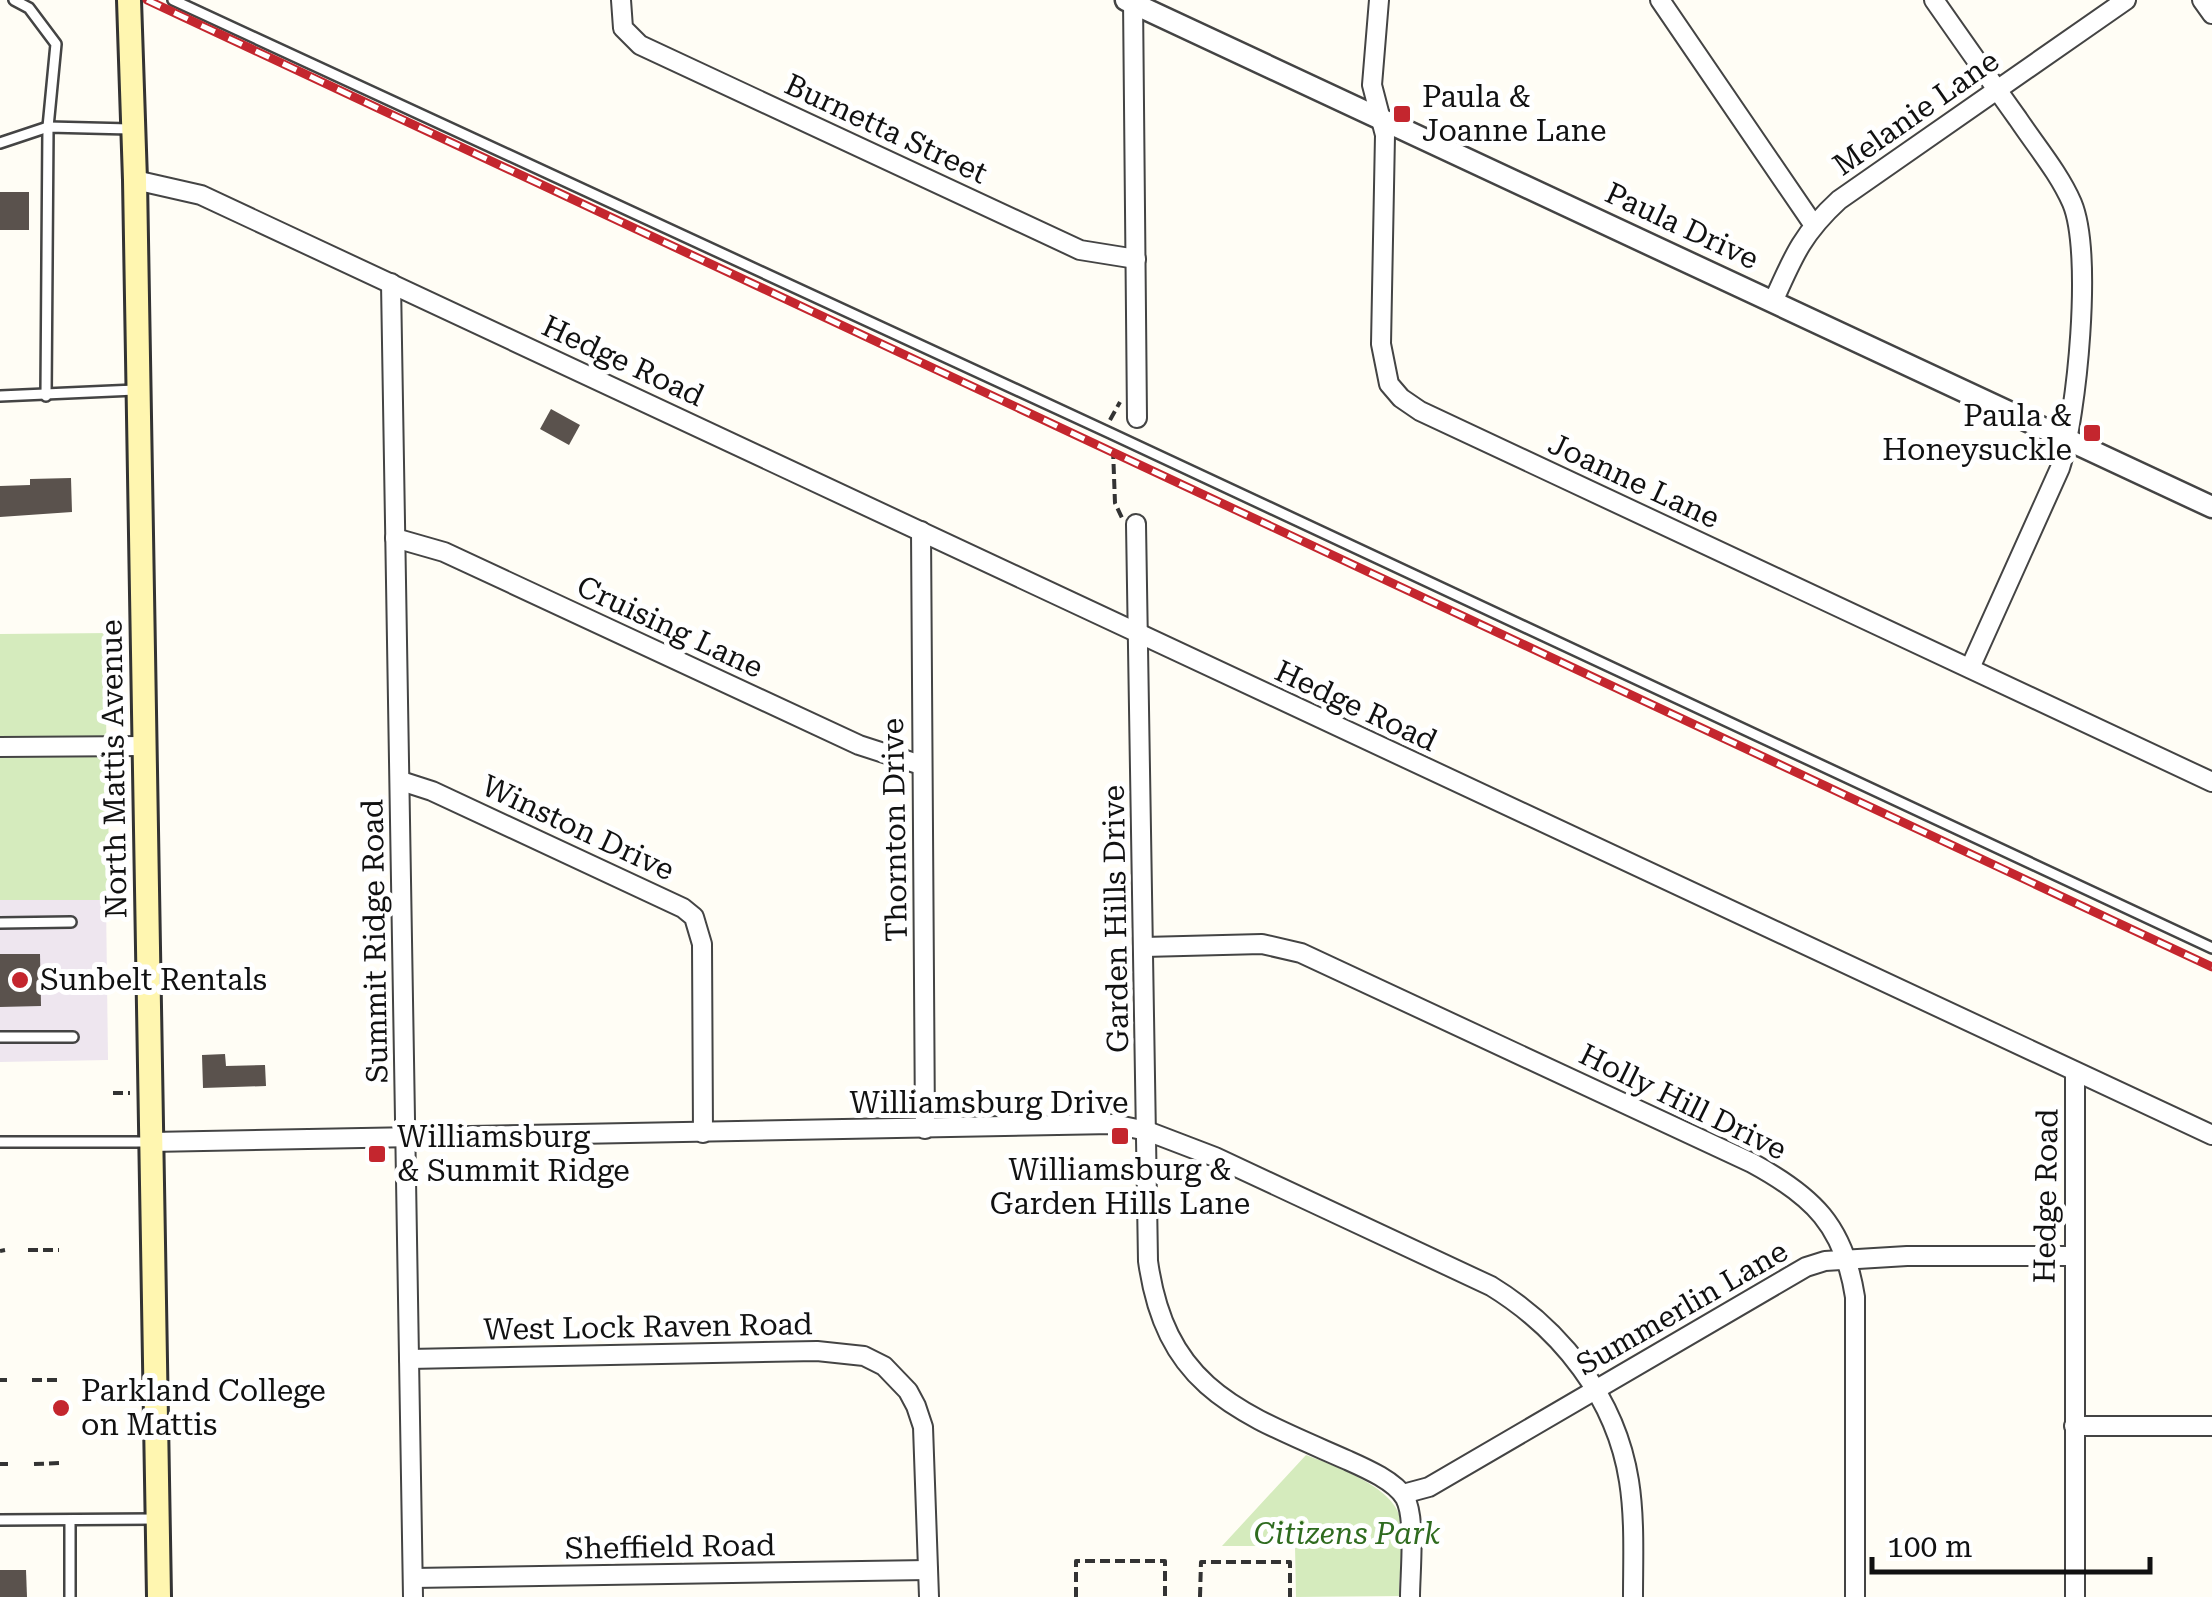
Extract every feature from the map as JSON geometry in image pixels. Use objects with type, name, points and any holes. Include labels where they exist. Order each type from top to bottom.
[{"type":"main road","name":"North Mattis Avenue","points":[[128,0],[135,180],[159,1597]]},
{"type":"street","name":"Burnetta Street","points":[[621,0],[623,28],[640,46],[1080,250],[1136,259]]},
{"type":"street","name":"Joanne Lane","points":[[1379,0],[1372,85],[1386,135],[1381,204],[1381,344],[1389,384],[1401,398],[1438,420],[2212,782]]},
{"type":"street","points":[[1660,0],[1812,224]]},
{"type":"street","points":[[1934,0],[2050,166],[2075,213],[2080,245],[2080,326],[2069,440],[1970,668]]},
{"type":"street","name":"Melanie Lane","points":[[1773,302],[1799,244],[1812,224],[1839,200],[2126,0]]},
{"type":"street","points":[[2202,0],[2212,14]]},
{"type":"street","name":"Paula Drive","points":[[1131,1],[2212,507]]},
{"type":"street","points":[[1131,1],[1137,418]]},
{"type":"street","name":"Hedge Road","points":[[135,180],[201,195],[2075,1073],[2075,1597]]},
{"type":"street","name":"Summit Ridge Road","points":[[391,284],[413,1588]]},
{"type":"street","name":"Garden Hills Drive","points":[[1136,528],[1148,1261],[1152,1294],[1161,1321],[1185,1364],[1224,1400],[1262,1422],[1366,1469],[1403,1494]]},
{"type":"street","name":"Thornton Drive","points":[[921,531],[925,1129]]},
{"type":"street","name":"Cruising Lane","points":[[396,538],[444,552],[859,745],[922,765]]},
{"type":"street","points":[[0,747],[144,746]]},
{"type":"street","name":"Winston Drive","points":[[401,781],[432,791],[684,908],[694,917],[702,944],[704,1133]]},
{"type":"street","name":"Holly Hill Drive","points":[[1144,947],[1262,944],[1301,953],[1784,1181],[1824,1216],[1847,1259],[1854,1297],[1855,1597]]},
{"type":"street","points":[[2075,1073],[2212,1135]]},
{"type":"street","name":"Williamsburg Drive","points":[[151,1142],[1113,1124],[1147,1130],[1215,1157],[1491,1286],[1555,1336],[1597,1391],[1621,1450],[1629,1480],[1633,1597]]},
{"type":"street","name":"Summerlin Lane","points":[[1403,1494],[1429,1487],[1806,1267],[1847,1259],[2072,1256]]},
{"type":"street","name":"West Lock Raven Road","points":[[410,1359],[817,1351],[864,1356],[884,1366],[908,1391],[923,1427],[928,1570]]},
{"type":"street","points":[[2074,1426],[2212,1426]]},
{"type":"street","points":[[1403,1494],[1409,1510],[1410,1597]]},
{"type":"street","points":[[928,1570],[929,1597]]},
{"type":"street","name":"Sheffield Road","points":[[413,1588],[928,1570]]},
{"type":"lane","points":[[14,0],[29,8],[56,44],[48,127],[46,396]]},
{"type":"lane","points":[[173,0],[2212,948]]},
{"type":"lane","points":[[0,144],[48,127],[133,130]]},
{"type":"lane","points":[[0,396],[138,390]]},
{"type":"lane","points":[[0,923],[70,922]]},
{"type":"lane","points":[[0,1037],[73,1036]]},
{"type":"lane","points":[[0,1142],[151,1142]]},
{"type":"lane","points":[[0,1520],[158,1519]]},
{"type":"lane","points":[[70,1520],[70,1597]]},
{"type":"path","points":[[1113,442],[1115,503],[1129,527],[1136,528]]},
{"type":"path","points":[[112,1093],[124,1093]]},
{"type":"path","points":[[28,1250],[60,1250]]},
{"type":"path","points":[[32,1380],[60,1380]]},
{"type":"path","points":[[34,1464],[62,1463]]},
{"type":"path","points":[[0,1464],[8,1464]]},
{"type":"path","points":[[1076,1597],[1076,1562],[1165,1561],[1165,1597]]},
{"type":"path","points":[[1200,1597],[1201,1562],[1290,1562],[1290,1597]]},
{"type":"shaded area","points":[[0,900],[106,900],[108,1060],[0,1062]]},
{"type":"green space","points":[[112,633],[113,674],[106,717],[110,900],[0,900],[0,634]]},
{"type":"green space","name":"Citizens Park","points":[[1306,1455],[1375,1487],[1395,1507],[1402,1537],[1399,1596],[1296,1597],[1295,1546],[1222,1546]]},
{"type":"building","points":[[0,192],[29,192],[29,230],[0,230]]},
{"type":"building","points":[[551,409],[580,425],[569,445],[540,429]]},
{"type":"building","points":[[71,478],[72,512],[0,517],[0,486],[30,485],[30,479]]},
{"type":"building","name":"Sunbelt Rentals","points":[[0,954],[40,954],[41,1006],[0,1007]]},
{"type":"building","points":[[225,1054],[226,1066],[265,1065],[266,1086],[203,1088],[202,1055]]},
{"type":"building","points":[[0,1570],[26,1570],[27,1597],[0,1597]]},
{"type":"railway","points":[[147,0],[2212,967]]},
{"type":"place","name":"Paula & Joanne Lane","points":[[1402,114]]},
{"type":"place","name":"Paula & Honeysuckle","points":[[2092,433]]},
{"type":"place","name":"Sunbelt Rentals","points":[[20,980]]},
{"type":"place","name":"Williamsburg & Garden Hills Lane","points":[[1120,1136]]},
{"type":"place","name":"Williamsburg & Summit Ridge","points":[[377,1154]]},
{"type":"place","name":"Parkland College on Mattis","points":[[61,1408]]}]
